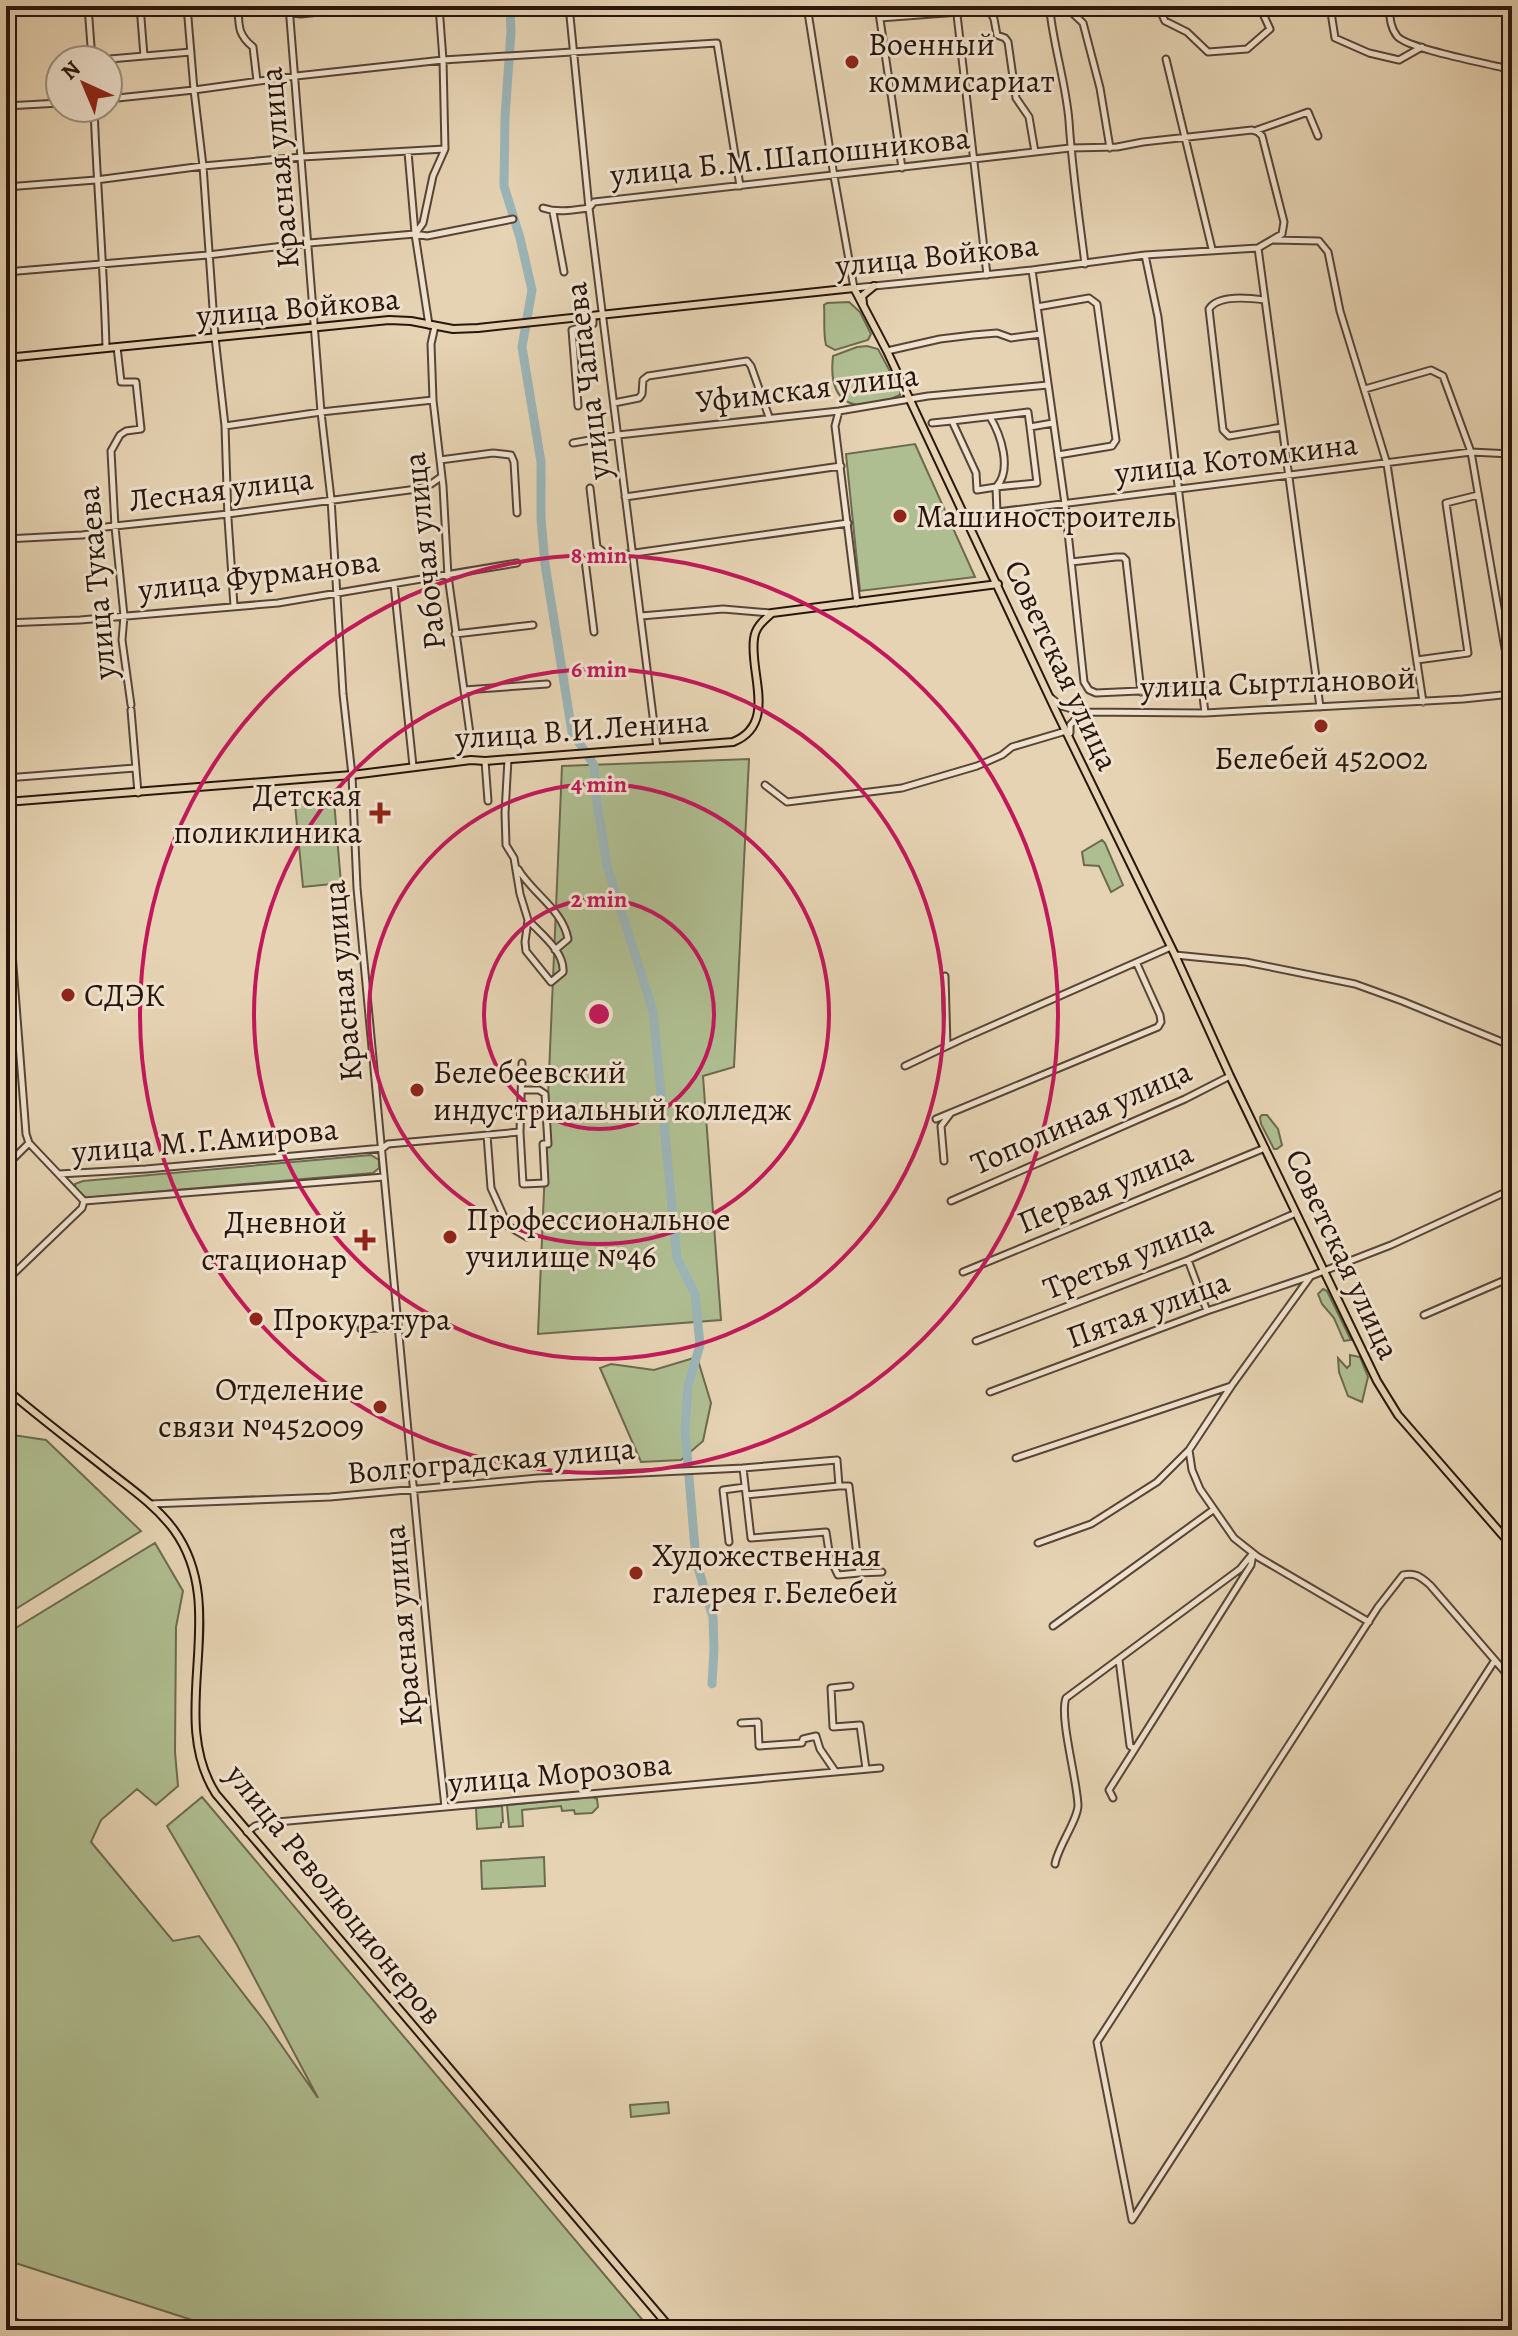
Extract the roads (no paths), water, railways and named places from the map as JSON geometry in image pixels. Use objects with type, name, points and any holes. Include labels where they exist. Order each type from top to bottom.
[{"type":"main road","points":[[864,306],[862,296],[874,286]]},
{"type":"main road","name":"улица Войкова","points":[[6,358],[389,320],[453,329],[514,324],[854,288]]},
{"type":"main road","name":"Советская улица","points":[[854,288],[966,516],[1356,1341],[1390,1404],[1512,1546]]},
{"type":"main road","points":[[834,290],[855,295],[864,306]]},
{"type":"main road","points":[[772,613],[998,584]]},
{"type":"main road","name":"улица В.И.Ленина","points":[[6,802],[352,775],[471,760],[733,742],[751,731],[755,723],[759,702],[754,639],[762,621],[772,613]]},
{"type":"main road","name":"улица Революционеров","points":[[6,1389],[150,1504],[175,1530],[193,1565],[198,1585],[196,1741],[206,1777],[216,1794],[672,2330]]},
{"type":"main road","points":[[6,2320],[39,2330]]},
{"type":"street","points":[[88,6],[91,44]]},
{"type":"street","points":[[140,6],[144,56]]},
{"type":"street","points":[[187,6],[225,426],[234,606]]},
{"type":"street","points":[[238,6],[239,29],[244,40],[253,47],[257,81]]},
{"type":"street","points":[[289,8],[292,13],[301,14],[372,6]]},
{"type":"street","name":"Рабочая улица","points":[[439,6],[445,149],[433,176],[423,223],[415,234],[432,325],[433,400],[455,634],[464,690],[547,684]]},
{"type":"street","name":"улица Чапаева","points":[[569,6],[589,208],[657,749]]},
{"type":"street","name":"Советская улица","points":[[807,6],[854,288]]},
{"type":"street","points":[[878,6],[902,168]]},
{"type":"street","points":[[880,18],[1039,6]]},
{"type":"street","points":[[1085,264],[1069,120],[1048,6],[1066,7],[1083,23],[1100,88],[1110,148]]},
{"type":"street","points":[[1158,6],[1165,21],[1187,32],[1208,52],[1247,49],[1270,29],[1264,16],[1269,7],[1287,6]]},
{"type":"street","points":[[1330,6],[1335,38],[1369,53],[1399,60],[1422,47]]},
{"type":"street","points":[[1389,6],[1391,27],[1399,39],[1512,70]]},
{"type":"street","name":"Красная улица","points":[[289,8],[321,412],[331,499],[343,694],[352,775],[357,888],[445,1807]]},
{"type":"street","points":[[956,10],[987,275]]},
{"type":"street","points":[[989,10],[997,35],[1008,42],[1016,98],[1029,117],[1035,152]]},
{"type":"street","points":[[124,97],[443,60],[717,43],[740,186]]},
{"type":"street","points":[[124,58],[191,52]]},
{"type":"street","points":[[1166,59],[1212,249]]},
{"type":"street","points":[[6,106],[44,104]]},
{"type":"street","name":"улица Б.М.Шапошникова","points":[[543,208],[553,212],[589,208],[594,202],[1256,130],[1308,112],[1318,136]]},
{"type":"street","points":[[94,124],[106,348]]},
{"type":"street","name":"улица Войкова","points":[[854,288],[1145,255],[1258,248],[1282,234],[1284,222],[1262,136],[1256,130]]},
{"type":"street","points":[[6,187],[302,157],[445,149]]},
{"type":"street","points":[[408,152],[415,234]]},
{"type":"street","points":[[553,212],[564,272]]},
{"type":"street","points":[[6,272],[309,243],[415,234],[427,236],[513,219]]},
{"type":"street","points":[[1272,240],[1319,241],[1326,247],[1340,311],[1387,464],[1423,702]]},
{"type":"street","points":[[1258,248],[1320,707]]},
{"type":"street","points":[[1145,255],[1158,317],[1205,713]]},
{"type":"street","points":[[1032,270],[1071,562]]},
{"type":"street","points":[[1037,307],[1089,298],[1097,304],[1116,440],[1112,446],[1058,455]]},
{"type":"street","points":[[1265,300],[1219,301],[1209,309],[1223,430],[1229,436],[1282,427]]},
{"type":"street","points":[[578,406],[572,330],[593,324],[593,317]]},
{"type":"street","points":[[887,351],[973,335],[997,333],[1011,338],[1041,334]]},
{"type":"street","name":"улица Тукаева","points":[[117,347],[121,382],[136,382],[141,429],[120,435],[111,451],[124,616],[122,640],[138,793]]},
{"type":"street","points":[[614,403],[639,398],[643,380],[648,376],[747,361],[769,417]]},
{"type":"street","points":[[1365,389],[1431,370],[1443,376],[1471,452],[1512,691]]},
{"type":"street","name":"Уфимская улица","points":[[573,443],[618,435],[839,411],[909,398],[1048,385]]},
{"type":"street","points":[[225,426],[433,400]]},
{"type":"street","points":[[839,411],[835,426],[857,603]]},
{"type":"street","points":[[932,423],[1028,412],[1037,483],[977,490],[976,473],[952,421]]},
{"type":"street","points":[[990,417],[999,432],[1004,468],[1003,480],[996,487],[997,513]]},
{"type":"street","points":[[1030,427],[1053,423]]},
{"type":"street","name":"улица Котомкина","points":[[966,516],[1471,452],[1512,454]]},
{"type":"street","points":[[440,460],[493,453],[511,455],[517,513]]},
{"type":"street","points":[[625,497],[841,466]]},
{"type":"street","name":"Лесная улица","points":[[6,539],[82,535],[90,534],[96,528],[417,489],[441,477]]},
{"type":"street","points":[[590,488],[597,547],[610,556]]},
{"type":"street","points":[[1416,660],[1468,653],[1446,503],[1478,495]]},
{"type":"street","points":[[594,632],[585,560],[848,523]]},
{"type":"street","name":"улица Сыртлановой","points":[[1141,692],[1126,560],[1116,557],[1071,562],[1084,682],[1089,690],[1096,693],[1141,692],[1203,688]]},
{"type":"street","name":"улица Фурманова","points":[[6,623],[278,603],[517,563]]},
{"type":"street","points":[[394,584],[413,766]]},
{"type":"street","points":[[641,616],[723,609],[772,613]]},
{"type":"street","points":[[455,634],[533,625]]},
{"type":"street","points":[[464,690],[471,741]]},
{"type":"street","name":"улица Сыртлановой","points":[[1049,696],[1061,706],[1083,712],[1205,713],[1423,702],[1512,691]]},
{"type":"street","points":[[1072,744],[1070,725],[1083,712]]},
{"type":"street","points":[[765,785],[787,802],[902,788],[977,766],[1012,747],[1066,731]]},
{"type":"street","points":[[508,759],[506,845],[525,880],[566,928],[568,939],[555,950]]},
{"type":"street","points":[[485,761],[488,801]]},
{"type":"street","points":[[6,778],[135,768]]},
{"type":"street","points":[[515,865],[528,920],[526,951],[551,982],[563,972],[564,964],[528,920]]},
{"type":"street","points":[[6,875],[26,1134],[29,1143],[59,1174]]},
{"type":"street","points":[[905,1066],[1173,951],[1355,984],[1512,1046]]},
{"type":"street","points":[[936,1119],[1158,1027],[1160,1015],[1137,964]]},
{"type":"street","points":[[945,976],[947,1046]]},
{"type":"street","points":[[522,1063],[520,1132],[523,1184],[545,1183],[543,1144],[548,1144],[545,1094],[539,1090],[522,1090]]},
{"type":"street","name":"Тополиная улица","points":[[951,1201],[1185,1099],[1230,1076]]},
{"type":"street","points":[[944,1161],[941,1126],[951,1113]]},
{"type":"street","name":"улица М.Г.Амирова","points":[[59,1174],[383,1148],[388,1144],[520,1132]]},
{"type":"street","points":[[487,1135],[491,1188],[508,1226],[527,1237]]},
{"type":"street","name":"улица М.Г.Амирова","points":[[6,1166],[29,1143]]},
{"type":"street","name":"Первая улица","points":[[963,1272],[1266,1148]]},
{"type":"street","points":[[1512,1161],[1512,1170]]},
{"type":"street","name":"улица М.Г.Амирова","points":[[59,1174],[84,1201],[384,1177]]},
{"type":"street","name":"Пятая улица","points":[[990,1392],[1207,1311],[1311,1276],[1414,1234],[1512,1187]]},
{"type":"street","points":[[6,1281],[82,1208],[84,1201]]},
{"type":"street","name":"Третья улица","points":[[976,1341],[1188,1260],[1296,1213]]},
{"type":"street","points":[[1188,1260],[1207,1311]]},
{"type":"street","points":[[1038,1543],[1091,1524],[1157,1482],[1189,1450],[1311,1276]]},
{"type":"street","points":[[1424,1315],[1512,1277]]},
{"type":"street","points":[[361,1329],[398,1327]]},
{"type":"street","points":[[1016,1458],[1232,1385]]},
{"type":"street","points":[[1189,1450],[1192,1470],[1200,1489],[1234,1538],[1253,1553],[1369,1622]]},
{"type":"street","name":"Волгоградская улица","points":[[150,1504],[330,1497],[538,1478],[837,1460],[839,1486]]},
{"type":"street","points":[[743,1468],[751,1538],[826,1532],[830,1558],[838,1575],[882,1572]]},
{"type":"street","points":[[746,1495],[849,1486],[859,1573]]},
{"type":"street","points":[[729,1542],[723,1490],[745,1487]]},
{"type":"street","points":[[1053,1626],[1213,1510]]},
{"type":"street","points":[[1055,1864],[1078,1809],[1065,1719],[1066,1698],[1240,1569],[1253,1553]]},
{"type":"street","points":[[1113,1798],[1109,1790],[1251,1565],[1253,1553]]},
{"type":"street","points":[[1495,1660],[1132,2220],[1097,2042],[1369,1622],[1403,1575],[1418,1575],[1430,1585],[1495,1660],[1512,1680]]},
{"type":"street","points":[[1119,1659],[1130,1746],[1135,1749]]},
{"type":"street","points":[[850,1686],[831,1688],[833,1727],[860,1725],[866,1769]]},
{"type":"street","points":[[741,1723],[758,1722],[759,1746],[802,1743],[803,1739],[816,1736],[820,1749],[836,1772]]},
{"type":"street","name":"улица Морозова","points":[[247,1832],[266,1823],[880,1768]]},
{"type":"waterway","points":[[510,6],[504,186],[532,290],[522,347],[541,462],[545,564],[572,732],[594,765],[607,866],[653,1011],[677,1258],[695,1294],[700,1345],[688,1386],[685,1429],[696,1561],[713,1617],[712,1684]]},
{"type":"place","name":"Военный коммисариат","points":[[852,62]]},
{"type":"place","name":"Машиностроитель","points":[[900,516]]},
{"type":"place","name":"Белебей 452002","points":[[1321,726]]},
{"type":"place","name":"Детская поликлиника","points":[[380,813]]},
{"type":"place","name":"СДЭК","points":[[68,995]]},
{"type":"place","name":"Белебеевский индустриальный колледж","points":[[417,1090]]},
{"type":"place","name":"Профессиональное училище №46","points":[[450,1237]]},
{"type":"place","name":"Дневной стационар","points":[[365,1240]]},
{"type":"place","name":"Прокуратура","points":[[256,1319]]},
{"type":"place","name":"Отделение связи №452009","points":[[380,1407]]},
{"type":"place","name":"Художественная галерея г.Белебей","points":[[636,1573]]}]
